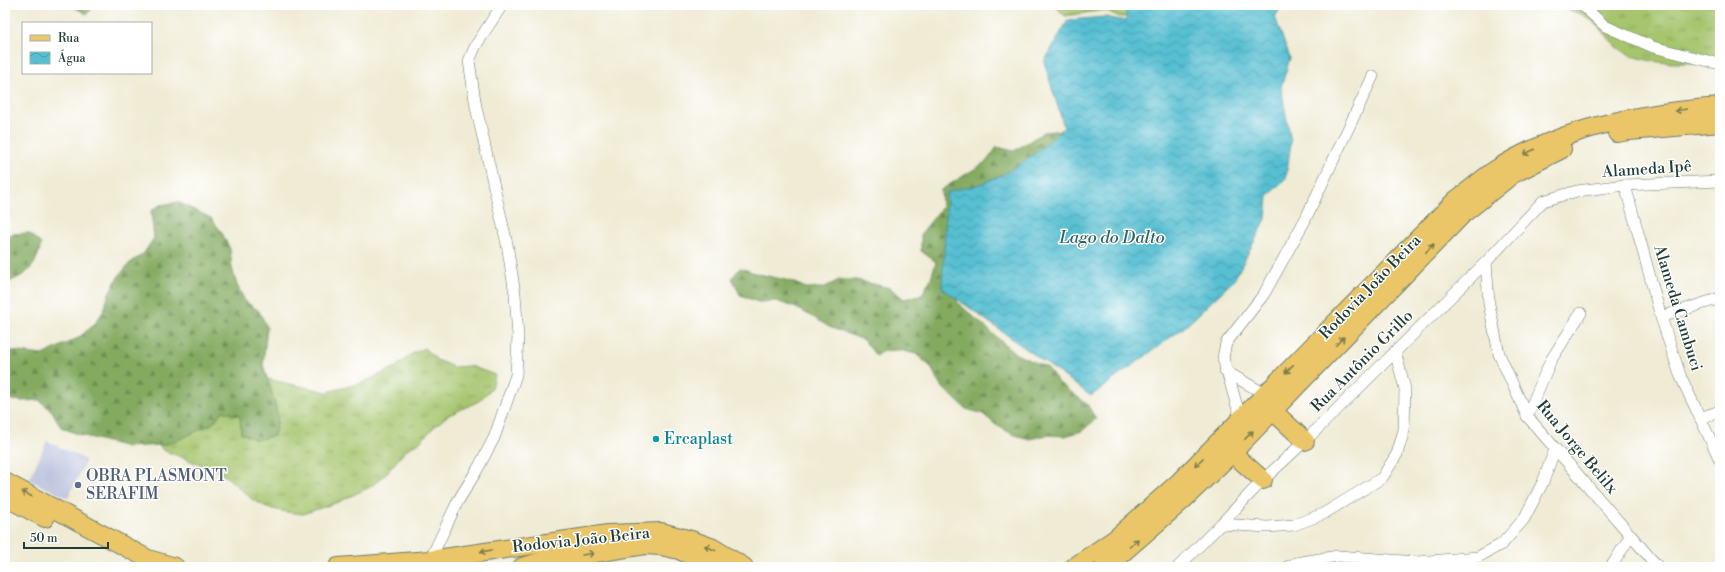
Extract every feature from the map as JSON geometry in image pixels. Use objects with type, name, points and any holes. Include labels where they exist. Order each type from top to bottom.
[{"type":"main road","name":"Rodovia João Beira","points":[[1074,567],[1121,534],[1178,483],[1456,200],[1492,172],[1529,151],[1601,125],[1692,108],[1720,107]]},
{"type":"main road","name":"Rodovia João Beira","points":[[1104,567],[1112,562],[1182,501],[1232,453],[1463,214],[1513,174],[1572,144],[1629,131],[1720,123]]},
{"type":"main road","points":[[1273,411],[1305,441]]},
{"type":"main road","points":[[1232,453],[1263,480]]},
{"type":"main road","points":[[5,482],[148,559],[175,567]]},
{"type":"main road","points":[[5,497],[145,567]]},
{"type":"main road","name":"Rodovia João Beira","points":[[338,567],[394,565],[608,534],[661,532],[713,548],[744,567]]},
{"type":"main road","name":"Rodovia João Beira","points":[[522,567],[544,561],[645,545],[679,550],[717,567]]},
{"type":"street","points":[[430,560],[458,501],[494,438],[516,374],[518,336],[516,294],[507,244],[483,142],[471,81],[470,61],[476,44],[502,5]]},
{"type":"street","points":[[1582,5],[1605,26],[1653,47],[1720,64]]},
{"type":"street","points":[[1241,420],[1225,371],[1223,358],[1226,343],[1268,288],[1305,220],[1373,76]]},
{"type":"street","name":"Alameda Ipê","points":[[1576,191],[1625,185],[1720,181]]},
{"type":"street","name":"Alameda Cambuci","points":[[1625,185],[1661,318],[1680,375],[1720,460]]},
{"type":"street","name":"Rua Antônio Grillo","points":[[1178,567],[1263,480],[1305,441],[1486,262],[1543,201],[1576,191]]},
{"type":"street","name":"Rua Jorge Belilx","points":[[1486,262],[1489,304],[1499,354],[1527,416],[1658,567]]},
{"type":"street","points":[[1661,318],[1720,298]]},
{"type":"street","points":[[1527,416],[1551,360],[1581,313]]},
{"type":"street","points":[[1221,524],[1267,527],[1294,525],[1323,514],[1382,478],[1397,454],[1404,430],[1405,389],[1395,351]]},
{"type":"street","points":[[1225,371],[1265,394]]},
{"type":"street","points":[[1700,418],[1720,411]]},
{"type":"street","points":[[1287,567],[1296,563],[1338,556],[1417,562],[1478,557],[1502,544],[1524,519],[1543,482],[1555,449]]},
{"type":"street","points":[[1611,567],[1631,536]]},
{"type":"shaded area","points":[[47,441],[86,460],[68,498],[29,480]]},
{"type":"green space","points":[[70,5],[95,5],[87,14]]},
{"type":"green space","points":[[1054,5],[1135,5],[1137,17],[1120,17],[1104,10],[1065,16]]},
{"type":"green space","points":[[1562,5],[1720,5],[1720,61],[1670,63],[1645,60],[1623,51],[1612,42],[1597,25],[1581,14],[1569,10]]},
{"type":"green space","points":[[1063,130],[952,286],[958,303],[1016,354],[1048,368],[1059,383],[1087,404],[1096,419],[1082,431],[1065,436],[1047,435],[1029,439],[1012,434],[996,425],[983,414],[966,409],[940,385],[931,367],[916,354],[899,350],[882,351],[876,356],[864,340],[829,327],[794,307],[776,301],[758,302],[740,295],[732,278],[740,268],[790,281],[806,288],[823,288],[839,280],[856,280],[890,288],[904,299],[922,295],[931,278],[936,262],[921,251],[921,234],[942,207],[941,190],[987,161],[997,147],[1014,151],[1044,132]]},
{"type":"green space","points":[[178,202],[211,218],[222,233],[230,249],[232,268],[237,285],[245,301],[259,311],[267,327],[263,365],[278,418],[274,436],[256,440],[241,433],[240,416],[223,411],[212,424],[180,439],[163,445],[127,447],[77,434],[61,427],[52,411],[39,400],[22,401],[5,399],[5,350],[42,355],[78,338],[94,325],[104,310],[109,293],[118,277],[129,264],[144,253],[154,238],[151,211],[160,205]]},
{"type":"green space","points":[[29,233],[41,244],[36,260],[29,270],[5,284],[5,236]]},
{"type":"green space","points":[[424,348],[437,360],[453,367],[470,366],[495,375],[492,388],[479,401],[447,416],[421,441],[406,450],[384,476],[370,487],[338,502],[303,514],[269,508],[253,500],[228,478],[213,468],[163,450],[158,445],[212,424],[223,411],[240,416],[267,379],[327,392],[362,383],[396,367],[410,355]]},
{"type":"water","name":"Lago do Dalto","points":[[1126,5],[1282,5],[1275,17],[1290,58],[1281,87],[1291,142],[1286,178],[1268,196],[1266,219],[1234,280],[1186,326],[1091,396],[942,288],[947,192],[980,184],[1004,174],[1036,153],[1064,127],[1044,62],[1068,20],[1105,17],[1126,21]]},
{"type":"place","name":"Ercaplast","points":[[656,439]]},
{"type":"place","name":"OBRA PLASMONT SERAFIM","points":[[78,485]]}]
